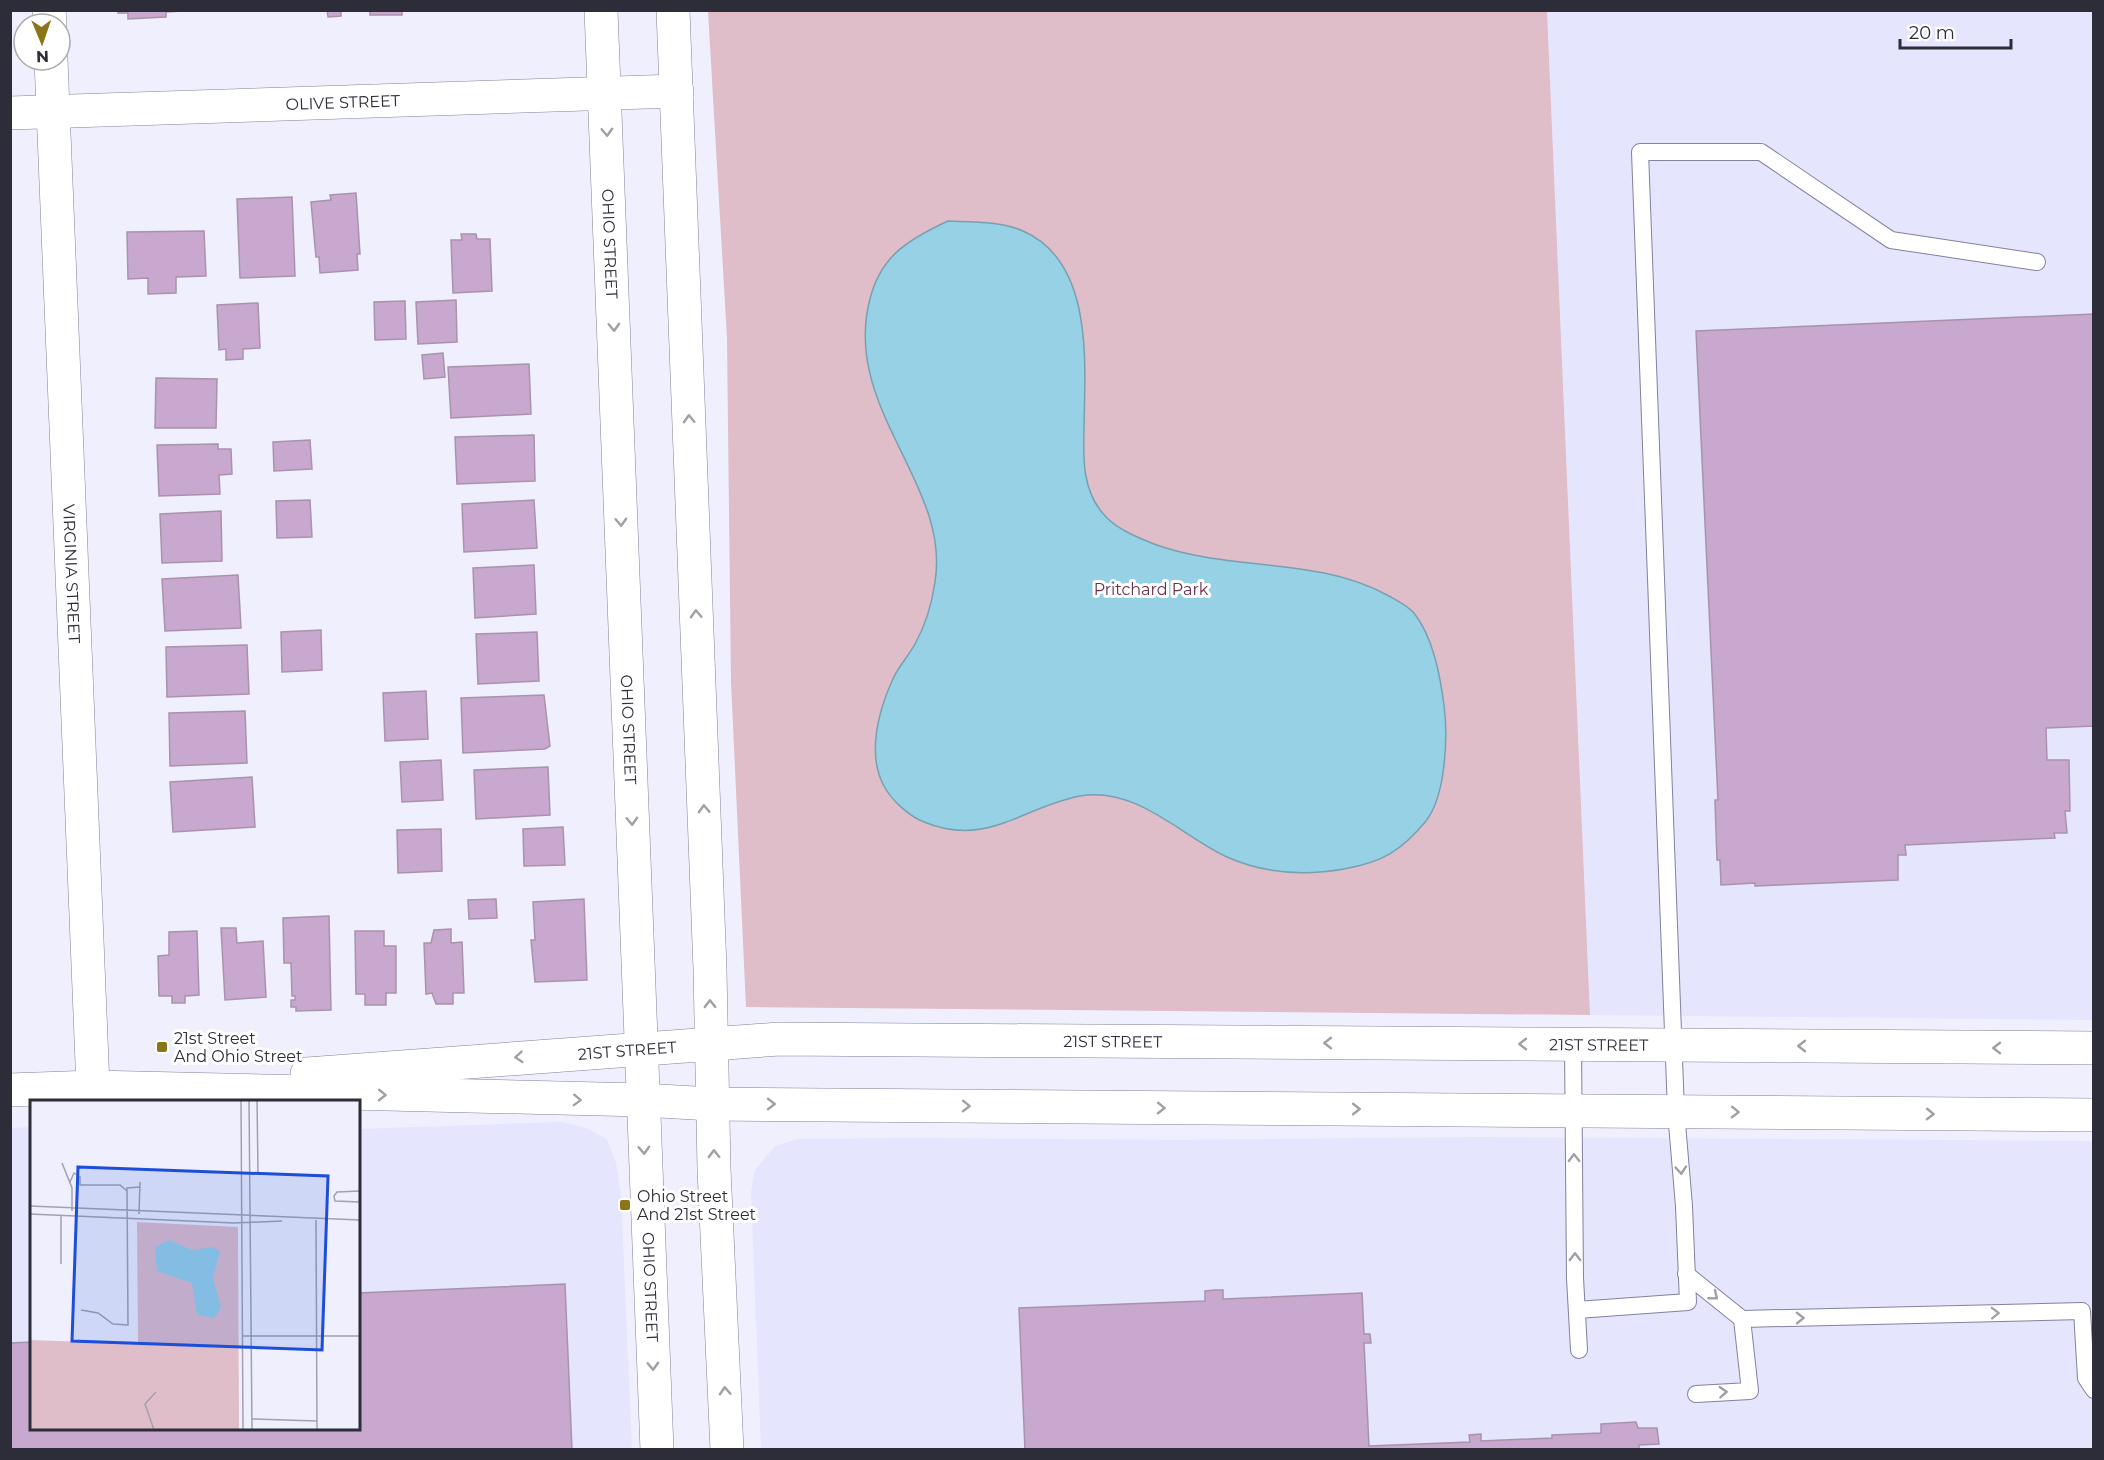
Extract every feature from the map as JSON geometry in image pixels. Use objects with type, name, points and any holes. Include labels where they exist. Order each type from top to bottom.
[{"type":"street","name":"OHIO STREET","points":[[601,10],[657,1449]]},
{"type":"street","points":[[673,10],[712,1104],[728,1449]]},
{"type":"street","name":"VIRGINIA STREET","points":[[51,72],[93,1087]]},
{"type":"street","name":"OLIVE STREET","points":[[10,112],[677,91]]},
{"type":"street","name":"21ST STREET","points":[[134,1088],[603,1050],[641,1050],[779,1039],[2094,1048]]},
{"type":"street","name":"21ST STREET","points":[[10,1090],[93,1087],[642,1100],[712,1104],[2094,1116]]},
{"type":"lane","points":[[1577,1310],[1688,1302],[1684,1206],[1676,1112],[1640,152],[1761,152],[1891,240],[2037,262]]},
{"type":"lane","points":[[1573,1045],[1577,1310],[1580,1350]]},
{"type":"lane","points":[[1686,1274],[1742,1319],[2082,1311],[2086,1378],[2094,1390]]},
{"type":"lane","points":[[1696,1394],[1750,1390],[1742,1319]]},
{"type":"shaded area","points":[[1547,11],[2093,11],[2093,1020],[1590,1015]]},
{"type":"shaded area","points":[[948,221],[995,224],[1023,231],[1046,246],[1063,266],[1074,290],[1084,345],[1084,464],[1086,476],[1093,498],[1107,518],[1123,530],[1142,539],[1183,553],[1302,569],[1359,583],[1398,601],[1414,613],[1426,633],[1438,669],[1446,733],[1444,765],[1442,781],[1433,810],[1426,821],[1399,848],[1380,859],[1358,866],[1329,871],[1285,872],[1256,867],[1227,857],[1157,814],[1120,798],[1100,795],[1080,796],[1059,801],[1004,823],[967,830],[946,829],[924,822],[901,807],[887,792],[876,761],[876,734],[882,706],[894,676],[915,644],[928,614],[935,582],[936,547],[928,513],[915,479],[883,413],[871,378],[865,342],[869,303],[880,273],[897,252],[920,235]]},
{"type":"shaded area","points":[[562,1122],[587,1128],[607,1139],[616,1163],[621,1195],[632,1449],[11,1449],[10,1128],[30,1127],[30,1430],[360,1430],[360,1129]]},
{"type":"shaded area","points":[[1475,1137],[2093,1141],[2093,1449],[761,1449],[751,1192],[755,1170],[775,1146],[797,1139],[1178,1140]]},
{"type":"green space","name":"Pritchard Park","points":[[708,11],[1547,11],[1590,1015],[746,1007],[731,682],[727,338]]},
{"type":"building","points":[[118,10],[182,11],[166,12],[166,17],[128,19],[128,13],[118,13]]},
{"type":"building","points":[[327,10],[341,10],[341,16],[328,17]]},
{"type":"building","points":[[370,10],[420,11],[402,11],[402,15],[370,15]]},
{"type":"building","points":[[356,193],[360,254],[357,254],[358,270],[320,273],[319,257],[316,257],[311,202],[331,200],[330,195]]},
{"type":"building","points":[[292,197],[295,276],[240,278],[237,199]]},
{"type":"building","points":[[204,231],[206,276],[176,277],[176,293],[148,294],[148,278],[128,279],[127,232]]},
{"type":"building","points":[[461,234],[476,234],[477,239],[490,239],[492,291],[453,293],[451,240],[462,240]]},
{"type":"building","points":[[456,300],[457,342],[418,344],[416,302]]},
{"type":"building","points":[[405,301],[406,339],[375,340],[374,302]]},
{"type":"building","points":[[258,303],[260,348],[243,349],[243,359],[226,360],[226,349],[219,350],[217,305]]},
{"type":"building","points":[[2094,314],[2094,726],[2046,728],[2047,760],[2069,760],[2070,811],[2065,811],[2067,833],[2054,833],[2055,838],[1905,845],[1906,855],[1898,855],[1898,880],[1755,886],[1755,883],[1721,885],[1720,860],[1717,860],[1715,800],[1718,800],[1696,331]]},
{"type":"building","points":[[443,353],[445,377],[424,379],[422,355]]},
{"type":"building","points":[[529,364],[531,414],[451,418],[448,367]]},
{"type":"building","points":[[156,378],[217,379],[216,428],[155,428]]},
{"type":"building","points":[[534,435],[535,481],[457,484],[455,437]]},
{"type":"building","points":[[310,440],[312,469],[274,471],[273,442]]},
{"type":"building","points":[[218,444],[218,449],[231,449],[232,474],[219,475],[220,494],[159,496],[157,445]]},
{"type":"building","points":[[310,500],[312,537],[277,538],[276,501]]},
{"type":"building","points":[[534,500],[537,548],[464,552],[462,504]]},
{"type":"building","points":[[221,511],[222,561],[162,563],[160,514]]},
{"type":"building","points":[[534,565],[536,614],[475,618],[473,568]]},
{"type":"building","points":[[238,575],[241,628],[165,631],[162,579]]},
{"type":"building","points":[[321,630],[322,670],[282,672],[281,632]]},
{"type":"building","points":[[537,632],[539,681],[478,684],[476,634]]},
{"type":"building","points":[[247,645],[249,694],[167,697],[166,647]]},
{"type":"building","points":[[426,691],[428,739],[385,741],[383,693]]},
{"type":"building","points":[[544,695],[550,746],[545,749],[463,753],[461,698]]},
{"type":"building","points":[[245,711],[247,763],[170,766],[169,713]]},
{"type":"building","points":[[441,760],[443,800],[402,802],[400,762]]},
{"type":"building","points":[[548,767],[550,815],[476,819],[474,770]]},
{"type":"building","points":[[252,777],[255,827],[173,832],[170,782]]},
{"type":"building","points":[[563,827],[565,865],[524,866],[523,829]]},
{"type":"building","points":[[441,829],[442,871],[398,873],[397,830]]},
{"type":"building","points":[[496,899],[497,918],[469,919],[468,900]]},
{"type":"building","points":[[584,899],[587,980],[535,982],[531,940],[535,940],[533,902]]},
{"type":"building","points":[[329,916],[331,1010],[296,1011],[296,1007],[291,1007],[291,1000],[295,1000],[295,996],[292,996],[291,963],[284,963],[283,918]]},
{"type":"building","points":[[221,928],[236,928],[237,943],[263,941],[266,997],[225,1000]]},
{"type":"building","points":[[451,929],[451,943],[462,942],[464,993],[453,993],[453,1004],[436,1004],[432,993],[426,994],[424,943],[431,943],[434,930]]},
{"type":"building","points":[[197,931],[199,995],[185,996],[185,1003],[172,1003],[172,996],[159,996],[158,956],[169,955],[169,932]]},
{"type":"building","points":[[355,931],[384,931],[384,946],[396,946],[396,993],[386,993],[386,1005],[365,1005],[365,994],[356,994]]},
{"type":"building","points":[[565,1284],[572,1450],[10,1450],[10,1343],[30,1342],[30,1430],[360,1430],[360,1293]]},
{"type":"building","points":[[1223,1290],[1223,1299],[1362,1293],[1364,1334],[1370,1334],[1371,1343],[1364,1343],[1369,1446],[1470,1442],[1469,1435],[1481,1434],[1481,1441],[1552,1438],[1552,1435],[1601,1433],[1601,1424],[1636,1422],[1638,1428],[1657,1428],[1659,1444],[1639,1445],[1639,1450],[1025,1450],[1019,1308],[1205,1301],[1205,1291]]},
{"type":"place","name":"21st Street And Ohio Street","points":[[162,1047]]},
{"type":"place","name":"Ohio Street And 21st Street","points":[[625,1205]]}]
